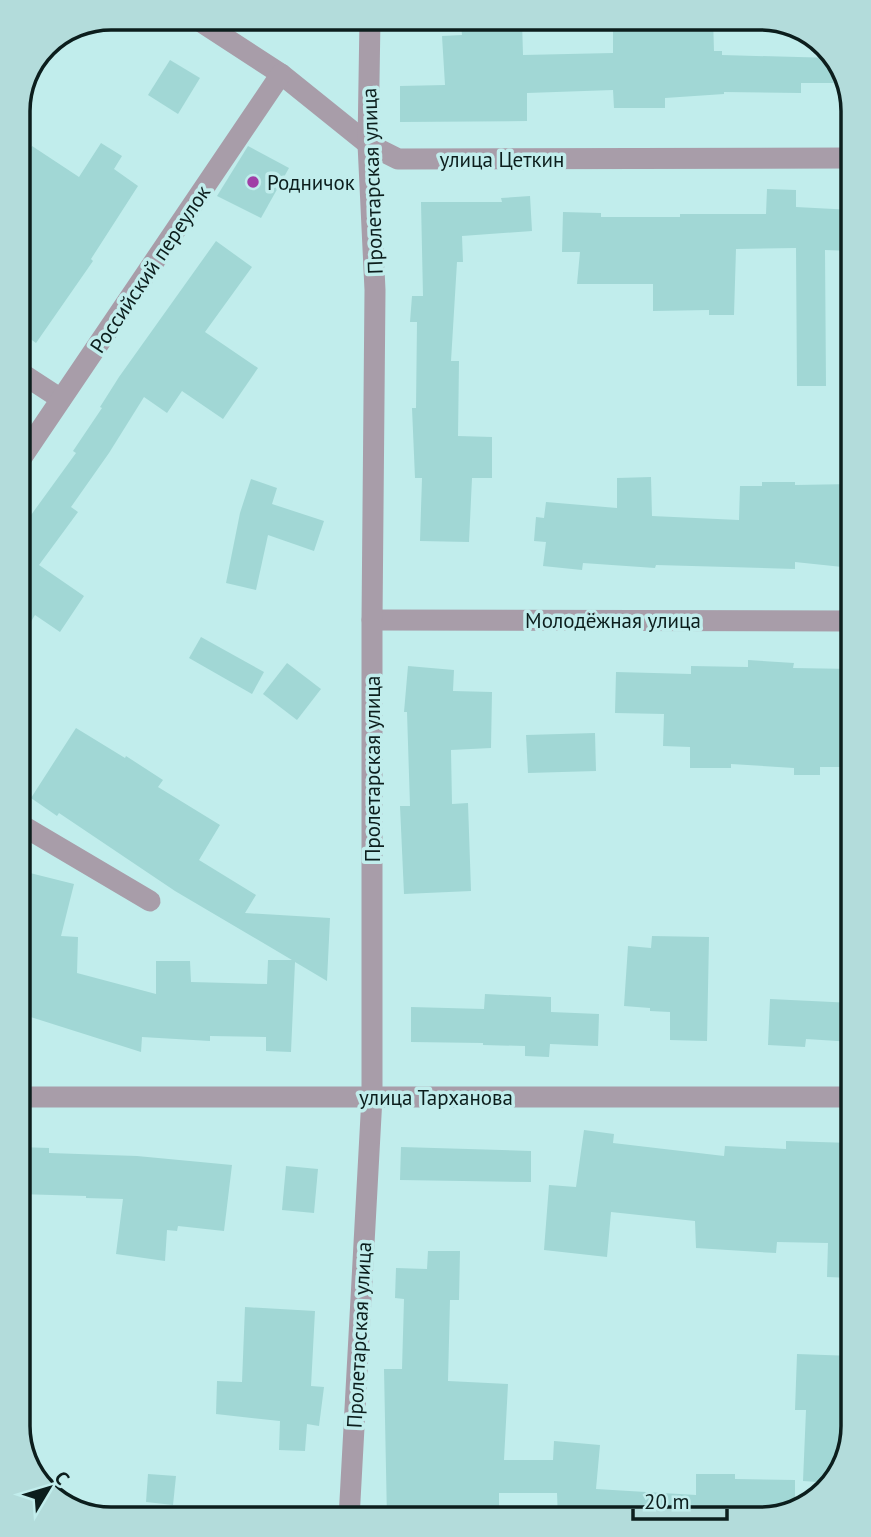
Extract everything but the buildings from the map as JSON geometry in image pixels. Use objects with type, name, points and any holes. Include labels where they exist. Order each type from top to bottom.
[{"type":"street","name":"улица Цеткин","points":[[213,30],[281,74],[368,144],[398,159],[841,158]]},
{"type":"street","name":"Пролетарская улица","points":[[350,1507],[372,1097],[375,290],[368,144],[370,30]]},
{"type":"street","name":"Российский переулок","points":[[30,445],[281,74]]},
{"type":"street","points":[[30,379],[61,399]]},
{"type":"street","name":"Молодёжная улица","points":[[372,620],[841,621]]},
{"type":"street","points":[[30,831],[150,901]]},
{"type":"street","name":"улица Тарханова","points":[[30,1097],[841,1097]]},
{"type":"place","name":"Родничок","points":[[253,182]]}]
